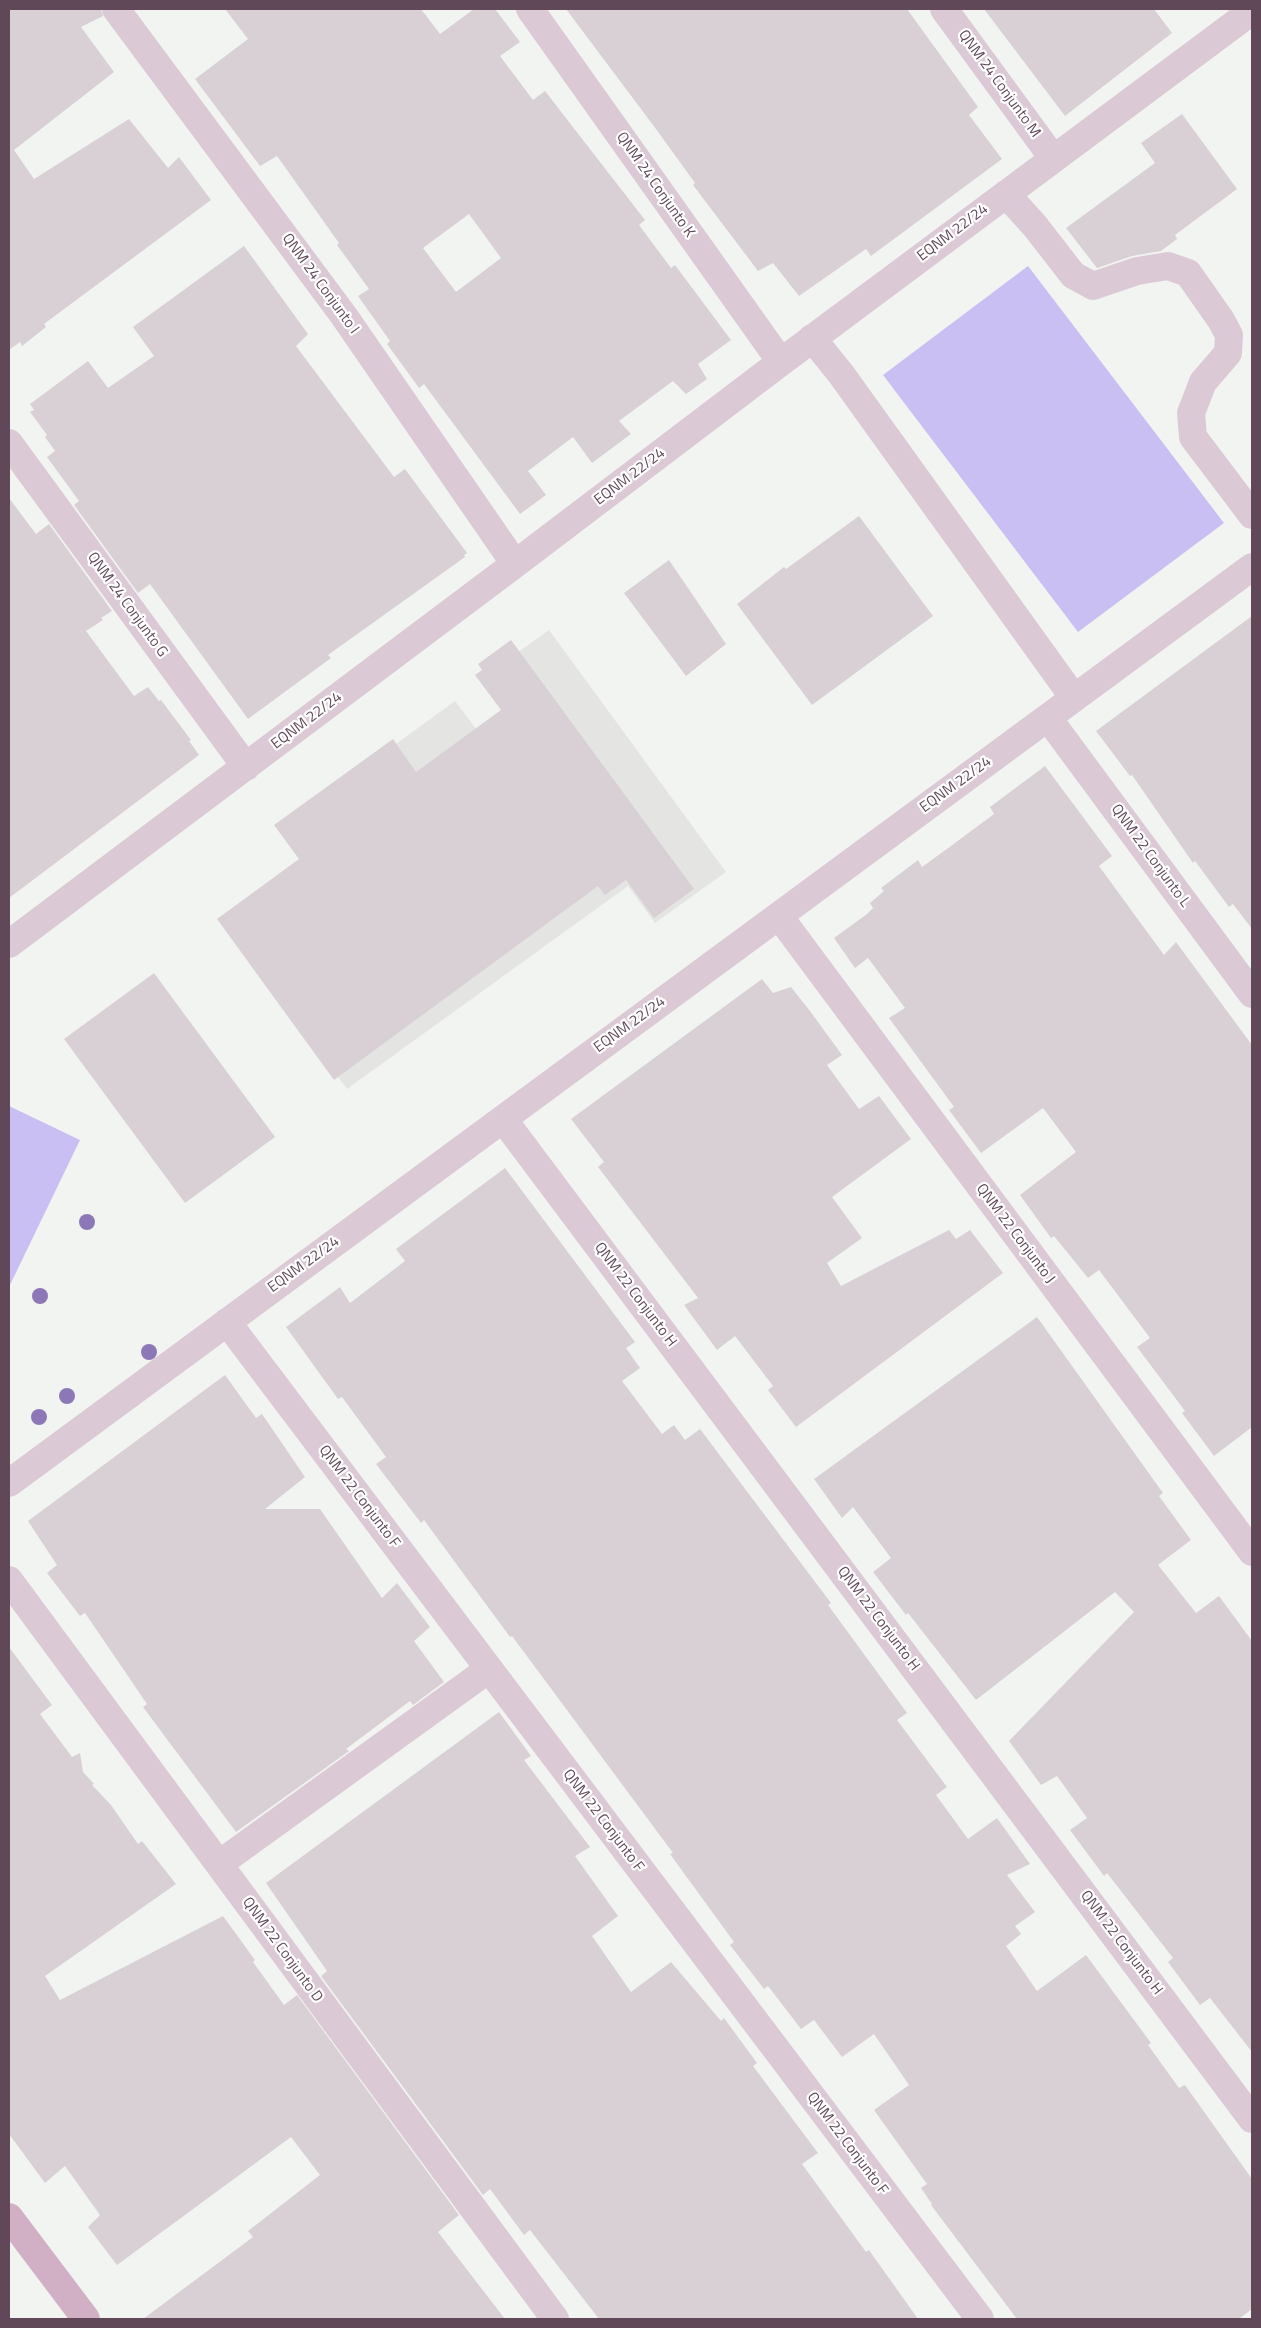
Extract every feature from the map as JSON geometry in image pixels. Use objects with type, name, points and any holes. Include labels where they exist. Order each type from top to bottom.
[{"type":"main road","points":[[9,2217],[86,2319]]},
{"type":"street","name":"QNM 24 Conjunto I","points":[[116,9],[344,316],[516,564]]},
{"type":"street","name":"QNM 24 Conjunto K","points":[[530,9],[781,362]]},
{"type":"street","name":"QNM 24 Conjunto M","points":[[944,9],[1054,158]]},
{"type":"street","name":"EQNM 22/24","points":[[9,944],[516,564],[812,338],[1252,11]]},
{"type":"street","points":[[1006,194],[1035,226],[1073,275],[1092,286],[1137,271],[1168,266],[1188,273],[1221,320],[1229,335],[1228,353],[1202,382],[1192,414],[1193,437],[1252,516]]},
{"type":"street","points":[[812,338],[841,374],[1074,698]]},
{"type":"street","name":"QNM 24 Conjunto G","points":[[9,443],[246,767]]},
{"type":"street","name":"EQNM 22/24","points":[[9,1483],[1252,568]]},
{"type":"street","name":"QNM 22 Conjunto L","points":[[1048,718],[1252,994]]},
{"type":"street","name":"QNM 22 Conjunto J","points":[[779,916],[1252,1552]]},
{"type":"street","name":"QNM 22 Conjunto H","points":[[503,1119],[1252,2118]]},
{"type":"street","name":"QNM 22 Conjunto F","points":[[227,1322],[980,2319]]},
{"type":"street","name":"QNM 22 Conjunto D","points":[[9,1580],[555,2319]]},
{"type":"street","points":[[219,1864],[489,1669]]},
{"type":"shaded area","points":[[1028,266],[1224,523],[1078,632],[883,375]]},
{"type":"shaded area","points":[[549,630],[726,872],[655,923],[628,886],[347,1089],[315,1046],[304,859],[282,827],[455,701],[479,733],[510,710],[485,676]]},
{"type":"shaded area","points":[[9,1106],[80,1140],[9,1287]]},
{"type":"building","points":[[9,9],[101,9],[103,16],[81,27],[114,72],[14,150],[34,179],[129,119],[168,168],[179,157],[211,200],[44,324],[46,327],[22,346],[20,342],[9,350]]},
{"type":"building","points":[[225,9],[421,9],[440,34],[474,9],[495,9],[520,42],[500,56],[533,100],[545,91],[645,220],[639,225],[671,268],[675,265],[731,340],[698,364],[707,379],[686,394],[673,381],[619,421],[631,434],[592,463],[573,437],[528,471],[546,495],[520,514],[424,384],[419,388],[387,344],[390,341],[358,296],[369,289],[277,156],[260,166],[195,79],[248,39]],"holes":[[[469,214],[501,258],[456,292],[423,248]]]},
{"type":"building","points":[[566,9],[907,9],[978,107],[969,115],[1002,159],[871,256],[866,249],[799,296],[773,263],[758,271],[693,185],[695,183],[653,125]]},
{"type":"building","points":[[984,9],[1154,9],[1172,33],[1065,116]]},
{"type":"building","points":[[1182,114],[1237,189],[1175,235],[1177,239],[1161,251],[1132,256],[1097,268],[1066,228],[1155,163],[1141,143]]},
{"type":"building","points":[[244,246],[308,334],[296,346],[394,477],[405,469],[467,553],[464,555],[465,557],[328,655],[331,658],[248,719],[150,584],[138,593],[74,505],[79,501],[47,457],[55,451],[45,437],[47,435],[30,412],[34,410],[30,404],[88,361],[108,388],[154,356],[133,327]]},
{"type":"building","points":[[9,498],[36,534],[49,524],[112,611],[101,618],[103,620],[86,631],[134,696],[148,687],[159,701],[161,700],[191,740],[189,741],[199,755],[9,898]]},
{"type":"building","points":[[859,516],[933,616],[812,705],[737,604],[784,567],[786,569]]},
{"type":"building","points":[[669,560],[726,644],[686,676],[624,593]]},
{"type":"building","points":[[1252,616],[1252,929],[1233,904],[1229,907],[1195,861],[1193,863],[1132,775],[1130,776],[1096,731]]},
{"type":"building","points":[[511,640],[694,889],[654,918],[626,880],[605,895],[598,886],[334,1080],[217,919],[299,859],[274,825],[393,739],[416,772],[501,710],[475,675],[482,670],[478,664]]},
{"type":"building","points":[[1045,766],[1112,856],[1099,866],[1164,955],[1176,942],[1252,1045],[1252,1427],[1214,1456],[1182,1413],[1185,1411],[1137,1347],[1150,1338],[1099,1270],[1088,1278],[1054,1236],[1051,1238],[1020,1195],[1076,1152],[1043,1108],[981,1153],[949,1110],[954,1107],[889,1018],[905,1008],[868,958],[855,968],[834,938],[873,908],[870,903],[884,891],[881,888],[918,860],[922,867],[951,846],[994,814],[990,807]]},
{"type":"building","points":[[154,973],[275,1137],[185,1203],[64,1039]]},
{"type":"building","points":[[762,979],[773,993],[791,987],[810,1011],[842,1055],[827,1065],[859,1109],[879,1096],[911,1139],[832,1197],[862,1238],[827,1263],[841,1286],[949,1230],[956,1239],[970,1230],[1003,1273],[796,1427],[768,1390],[773,1386],[735,1336],[717,1350],[684,1305],[698,1298],[598,1167],[604,1162],[571,1119]]},
{"type":"building","points":[[505,1168],[635,1342],[626,1348],[640,1368],[622,1381],[662,1434],[674,1425],[685,1440],[700,1429],[831,1603],[828,1605],[907,1713],[897,1720],[947,1787],[936,1795],[968,1839],[997,1818],[1030,1864],[1007,1875],[1035,1912],[1015,1926],[1021,1934],[1006,1946],[1037,1991],[1086,1955],[1151,2043],[1148,2045],[1179,2088],[1185,2085],[1252,2179],[1252,2309],[1239,2319],[1017,2319],[931,2205],[921,2188],[927,2184],[874,2110],[909,2085],[874,2034],[842,2057],[814,2020],[801,2029],[768,1986],[764,1989],[730,1945],[734,1942],[670,1854],[673,1853],[424,1520],[421,1523],[376,1464],[386,1457],[342,1397],[338,1399],[286,1327],[340,1287],[350,1303],[405,1261],[396,1249]]},
{"type":"building","points":[[1037,1317],[1163,1493],[1159,1496],[1191,1540],[1158,1565],[1196,1613],[1219,1596],[1252,1641],[1252,2052],[1210,1998],[1200,2005],[1168,1962],[1173,1958],[1107,1873],[1104,1876],[1070,1830],[1087,1818],[1057,1776],[1041,1785],[1009,1741],[1134,1612],[1115,1592],[976,1700],[908,1613],[906,1615],[873,1572],[891,1558],[853,1507],[842,1518],[814,1479]]},
{"type":"building","points":[[225,1375],[256,1418],[262,1414],[305,1477],[265,1509],[320,1509],[382,1598],[397,1583],[430,1627],[414,1641],[444,1682],[413,1705],[410,1701],[346,1749],[349,1751],[236,1832],[143,1707],[147,1704],[85,1613],[80,1616],[47,1573],[57,1565],[28,1521]]},
{"type":"building","points":[[9,1647],[52,1705],[40,1714],[72,1757],[80,1753],[83,1772],[94,1784],[92,1785],[111,1805],[138,1844],[142,1841],[176,1884],[45,1976],[60,2000],[223,1916],[255,1960],[253,1962],[284,2005],[297,1995],[459,2215],[438,2232],[505,2319],[143,2319],[253,2237],[248,2231],[320,2175],[291,2137],[117,2265],[88,2227],[100,2215],[65,2166],[45,2183],[9,2134]]},
{"type":"building","points":[[499,1712],[531,1756],[524,1760],[590,1847],[575,1856],[618,1916],[592,1936],[631,1992],[671,1962],[721,2021],[724,2018],[757,2063],[753,2066],[818,2153],[802,2164],[866,2252],[869,2250],[918,2319],[599,2319],[530,2230],[524,2235],[490,2189],[483,2195],[321,1976],[327,1971],[266,1883]]}]
